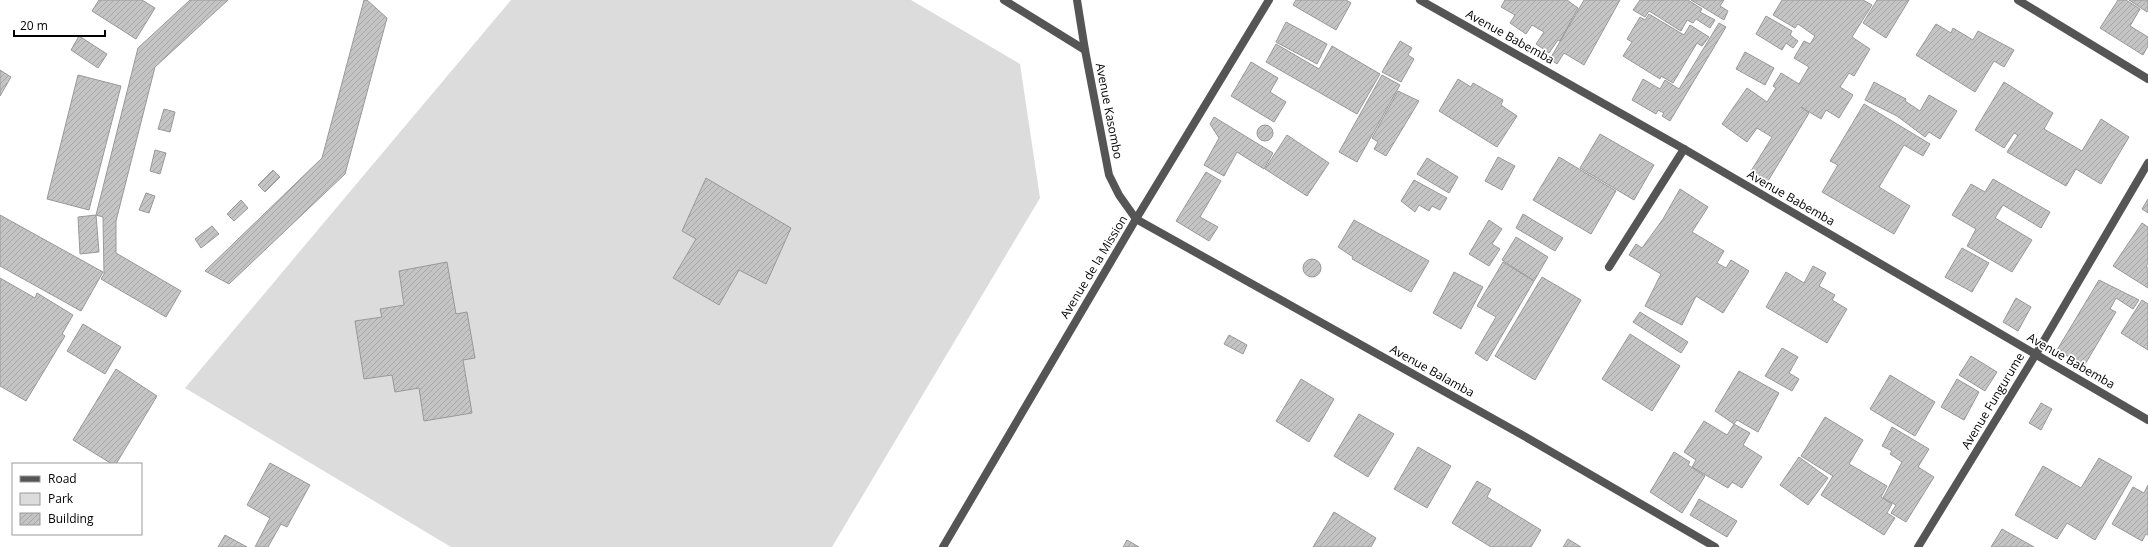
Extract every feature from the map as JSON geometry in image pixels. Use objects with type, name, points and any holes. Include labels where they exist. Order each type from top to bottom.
[{"type":"street","points":[[1004,0],[1085,50]]},
{"type":"street","name":"Avenue Kasombo","points":[[1077,0],[1109,175],[1119,195],[1136,219]]},
{"type":"street","name":"Avenue de la Mission","points":[[943,547],[1136,219],[1269,0]]},
{"type":"street","name":"Avenue Babemba","points":[[1420,0],[1684,149],[2148,420]]},
{"type":"street","points":[[2018,0],[2148,79]]},
{"type":"street","points":[[1609,267],[1684,149]]},
{"type":"street","name":"Avenue Fungurume","points":[[1918,547],[2036,354],[2148,163]]},
{"type":"street","name":"Avenue Balamba","points":[[1136,219],[1524,436],[1715,547]]},
{"type":"green space","points":[[511,0],[911,0],[1020,64],[1040,198],[832,547],[451,547],[185,388]]},
{"type":"building","points":[[99,0],[142,0],[155,8],[136,39],[92,11]]},
{"type":"building","points":[[190,0],[228,0],[155,67],[116,221],[116,253],[181,291],[166,317],[101,279],[104,274],[103,217],[96,215],[138,48]]},
{"type":"building","points":[[364,0],[367,0],[387,18],[345,174],[229,284],[205,271],[322,158]]},
{"type":"building","points":[[1296,0],[1346,0],[1351,3],[1336,30],[1293,5]]},
{"type":"building","points":[[1505,0],[1567,0],[1578,8],[1560,41],[1558,40],[1549,53],[1536,44],[1544,32],[1532,25],[1526,34],[1510,23],[1515,15],[1501,7]]},
{"type":"building","points":[[1584,0],[1620,0],[1584,65],[1564,53],[1557,64],[1550,59]]},
{"type":"building","points":[[1640,0],[1688,0],[1702,9],[1700,12],[1715,20],[1710,28],[1696,19],[1693,23],[1687,20],[1681,31],[1649,11],[1645,17],[1633,10]]},
{"type":"building","points":[[1691,0],[1724,0],[1720,6],[1728,11],[1724,20]]},
{"type":"building","points":[[1782,0],[1863,0],[1872,5],[1852,37],[1870,49],[1854,76],[1849,73],[1840,87],[1853,95],[1839,118],[1826,110],[1821,119],[1801,107],[1809,113],[1768,181],[1751,171],[1772,137],[1757,128],[1747,142],[1722,124],[1747,88],[1767,102],[1776,88],[1773,86],[1781,73],[1799,84],[1809,67],[1794,58],[1804,41],[1810,44],[1815,36],[1798,24],[1795,28],[1773,15]]},
{"type":"building","points":[[1877,0],[1909,0],[1886,38],[1863,23]]},
{"type":"building","points":[[2118,0],[2126,0],[2140,9],[2130,26],[2148,37],[2148,46],[2143,55],[2100,28]]},
{"type":"building","points":[[2129,0],[2148,0],[2147,12]]},
{"type":"building","points":[[1649,14],[1684,35],[1690,25],[1709,37],[1702,46],[1697,43],[1673,83],[1661,76],[1660,79],[1623,56],[1632,42],[1627,39],[1640,17],[1645,20]]},
{"type":"building","points":[[1766,16],[1792,31],[1790,35],[1798,41],[1793,48],[1786,43],[1782,50],[1756,34]]},
{"type":"building","points":[[1286,22],[1327,44],[1317,64],[1276,42]]},
{"type":"building","points":[[1719,23],[1726,27],[1670,121],[1662,116],[1664,113],[1658,110],[1656,114],[1632,100],[1643,79],[1660,89],[1665,80],[1679,89]]},
{"type":"building","points":[[1936,24],[1951,33],[1953,28],[1973,40],[1978,31],[2014,50],[2004,67],[1994,61],[1975,92],[1916,55]]},
{"type":"building","points":[[79,36],[107,54],[98,68],[71,50]]},
{"type":"building","points":[[1400,41],[1412,48],[1408,55],[1414,59],[1401,82],[1382,72]]},
{"type":"building","points":[[1276,44],[1319,69],[1332,46],[1380,74],[1357,114],[1266,62]]},
{"type":"building","points":[[1745,52],[1774,68],[1765,85],[1736,69]]},
{"type":"building","points":[[1251,62],[1278,78],[1270,92],[1286,102],[1274,122],[1231,96]]},
{"type":"building","points":[[0,70],[11,77],[0,96]]},
{"type":"building","points":[[78,75],[121,86],[89,210],[47,199]]},
{"type":"building","points":[[1382,75],[1400,85],[1357,162],[1339,152]]},
{"type":"building","points":[[1458,79],[1471,87],[1473,83],[1503,100],[1501,105],[1517,116],[1497,147],[1439,111]]},
{"type":"building","points":[[1874,82],[1906,99],[1905,101],[1920,111],[1929,95],[1957,111],[1940,139],[1929,132],[1925,137],[1897,116],[1865,100]]},
{"type":"building","points":[[2004,82],[2053,113],[2044,129],[2082,151],[2101,119],[2129,137],[2101,184],[2076,169],[2066,186],[2007,152],[2018,135],[2014,133],[2004,148],[1975,130]]},
{"type":"building","points":[[1398,91],[1419,101],[1386,156],[1374,149],[1378,142],[1372,138]]},
{"type":"building","points":[[1864,104],[1930,144],[1923,156],[1904,145],[1879,187],[1910,206],[1894,234],[1822,192],[1838,165],[1830,161]]},
{"type":"building","points":[[164,109],[175,112],[170,132],[158,129]]},
{"type":"building","points":[[1214,117],[1273,153],[1264,169],[1237,152],[1224,176],[1204,165],[1219,138],[1210,124]]},
{"type":"building","points":[[1265,125],[1271,127],[1273,133],[1271,139],[1265,141],[1259,139],[1257,133],[1259,127]]},
{"type":"building","points":[[1600,134],[1654,165],[1634,200],[1580,168]]},
{"type":"building","points":[[1287,135],[1329,163],[1307,196],[1265,169]]},
{"type":"building","points":[[155,150],[166,153],[160,174],[150,171]]},
{"type":"building","points":[[1498,157],[1515,166],[1502,190],[1485,181]]},
{"type":"building","points":[[1559,157],[1616,191],[1591,234],[1533,200]]},
{"type":"building","points":[[1427,158],[1458,177],[1449,193],[1417,174]]},
{"type":"building","points":[[273,170],[280,177],[265,192],[258,185]]},
{"type":"building","points":[[1206,172],[1221,181],[1200,217],[1218,227],[1209,241],[1176,221]]},
{"type":"building","points":[[706,178],[791,228],[766,284],[739,270],[719,305],[673,278],[696,239],[682,231]]},
{"type":"building","points":[[1993,179],[2050,212],[2041,228],[2003,205],[1995,218],[2032,240],[2012,272],[1967,246],[1976,229],[1952,215],[1971,184],[1985,192]]},
{"type":"building","points":[[1414,180],[1447,198],[1440,210],[1432,206],[1429,211],[1419,205],[1415,212],[1401,201]]},
{"type":"building","points":[[1680,189],[1708,207],[1692,232],[1724,251],[1717,263],[1726,268],[1731,260],[1749,271],[1723,313],[1696,296],[1682,325],[1645,306],[1661,274],[1629,255],[1636,244],[1642,248],[1663,219]]},
{"type":"building","points":[[146,193],[155,196],[149,213],[139,210]]},
{"type":"building","points":[[2148,199],[2148,213],[2142,209]]},
{"type":"building","points":[[241,200],[248,208],[234,221],[227,214]]},
{"type":"building","points":[[1523,214],[1563,238],[1555,251],[1516,228]]},
{"type":"building","points":[[0,215],[103,272],[81,311],[0,266]]},
{"type":"building","points":[[96,215],[99,252],[80,254],[78,217]]},
{"type":"building","points":[[1354,220],[1429,261],[1411,292],[1352,259],[1353,257],[1338,247]]},
{"type":"building","points":[[1489,220],[1502,229],[1492,244],[1500,249],[1489,266],[1469,254]]},
{"type":"building","points":[[2142,223],[2148,227],[2148,263],[2146,267],[2148,268],[2148,288],[2113,266]]},
{"type":"building","points":[[212,226],[219,234],[201,248],[195,239]]},
{"type":"building","points":[[1516,237],[1548,257],[1534,281],[1502,260]]},
{"type":"building","points":[[1962,248],[1989,263],[1972,292],[1945,277]]},
{"type":"building","points":[[1312,259],[1318,262],[1321,268],[1318,274],[1312,277],[1306,274],[1303,268],[1306,262]]},
{"type":"building","points":[[447,262],[456,314],[467,312],[475,358],[463,360],[472,413],[424,421],[419,388],[395,392],[392,375],[364,379],[355,321],[382,317],[380,309],[404,305],[399,271]]},
{"type":"building","points":[[1503,262],[1534,281],[1487,361],[1475,353],[1496,317],[1477,306]]},
{"type":"building","points":[[1813,266],[1826,273],[1819,286],[1835,295],[1832,300],[1847,309],[1827,343],[1766,307],[1786,272],[1804,283]]},
{"type":"building","points":[[1454,272],[1483,287],[1461,329],[1433,313]]},
{"type":"building","points":[[1542,277],[1581,300],[1535,380],[1495,356]]},
{"type":"building","points":[[0,278],[35,298],[37,293],[73,315],[62,334],[65,336],[26,401],[0,386]]},
{"type":"building","points":[[2099,280],[2139,300],[2133,309],[2116,298],[2110,309],[2116,312],[2084,366],[2057,350]]},
{"type":"building","points":[[2016,298],[2031,307],[2018,331],[2003,322]]},
{"type":"building","points":[[2142,300],[2148,304],[2148,350],[2121,333]]},
{"type":"building","points":[[1640,312],[1688,342],[1681,353],[1633,322]]},
{"type":"building","points":[[83,324],[121,347],[105,374],[67,351]]},
{"type":"building","points":[[1630,334],[1680,366],[1652,411],[1602,379]]},
{"type":"building","points":[[1229,335],[1247,345],[1243,354],[1224,344]]},
{"type":"building","points":[[1782,348],[1798,357],[1789,373],[1799,379],[1792,391],[1765,376]]},
{"type":"building","points":[[1971,356],[1997,372],[1985,391],[1959,375]]},
{"type":"building","points":[[116,369],[157,396],[117,463],[110,463],[73,440]]},
{"type":"building","points":[[1739,371],[1779,393],[1758,432],[1737,420],[1734,424],[1715,411]]},
{"type":"building","points":[[1890,375],[1935,402],[1915,436],[1870,409]]},
{"type":"building","points":[[1301,379],[1334,399],[1309,442],[1276,421]]},
{"type":"building","points":[[1957,379],[1979,392],[1964,420],[1941,407]]},
{"type":"building","points":[[2041,403],[2052,409],[2041,430],[2029,423]]},
{"type":"building","points":[[1359,414],[1394,434],[1368,477],[1334,456]]},
{"type":"building","points":[[1825,417],[1863,440],[1849,464],[1887,486],[1881,497],[1892,504],[1887,513],[1895,518],[1884,535],[1821,495],[1833,476],[1801,456]]},
{"type":"building","points":[[1704,421],[1727,435],[1734,424],[1750,433],[1743,445],[1762,457],[1742,488],[1732,482],[1728,488],[1692,467],[1696,460],[1684,452]]},
{"type":"building","points":[[1892,427],[1929,449],[1918,467],[1934,477],[1906,522],[1891,513],[1896,505],[1883,498],[1902,462],[1890,454],[1892,451],[1882,446]]},
{"type":"building","points":[[1418,447],[1451,466],[1427,508],[1394,489]]},
{"type":"building","points":[[1674,452],[1690,462],[1688,465],[1705,476],[1682,513],[1650,492]]},
{"type":"building","points":[[1799,457],[1828,478],[1808,505],[1780,485]]},
{"type":"building","points":[[2099,458],[2132,477],[2095,540],[2067,523],[2057,539],[2015,515],[2043,466],[2081,488]]},
{"type":"building","points":[[270,463],[310,485],[287,527],[281,524],[268,547],[255,547],[270,518],[247,505]]},
{"type":"building","points":[[1477,481],[1491,489],[1487,497],[1541,530],[1531,547],[1491,547],[1452,523]]},
{"type":"building","points":[[2148,485],[2148,535],[2146,534],[2142,541],[2112,524],[2133,487],[2144,493]]},
{"type":"building","points":[[1699,499],[1737,521],[1727,537],[1690,515]]},
{"type":"building","points":[[1334,512],[1376,538],[1371,547],[1313,547]]},
{"type":"building","points":[[2002,529],[2034,547],[1991,547]]},
{"type":"building","points":[[225,535],[247,547],[218,547]]},
{"type":"building","points":[[1568,539],[1581,547],[1563,547]]},
{"type":"building","points":[[1127,540],[1139,547],[1123,547]]}]
